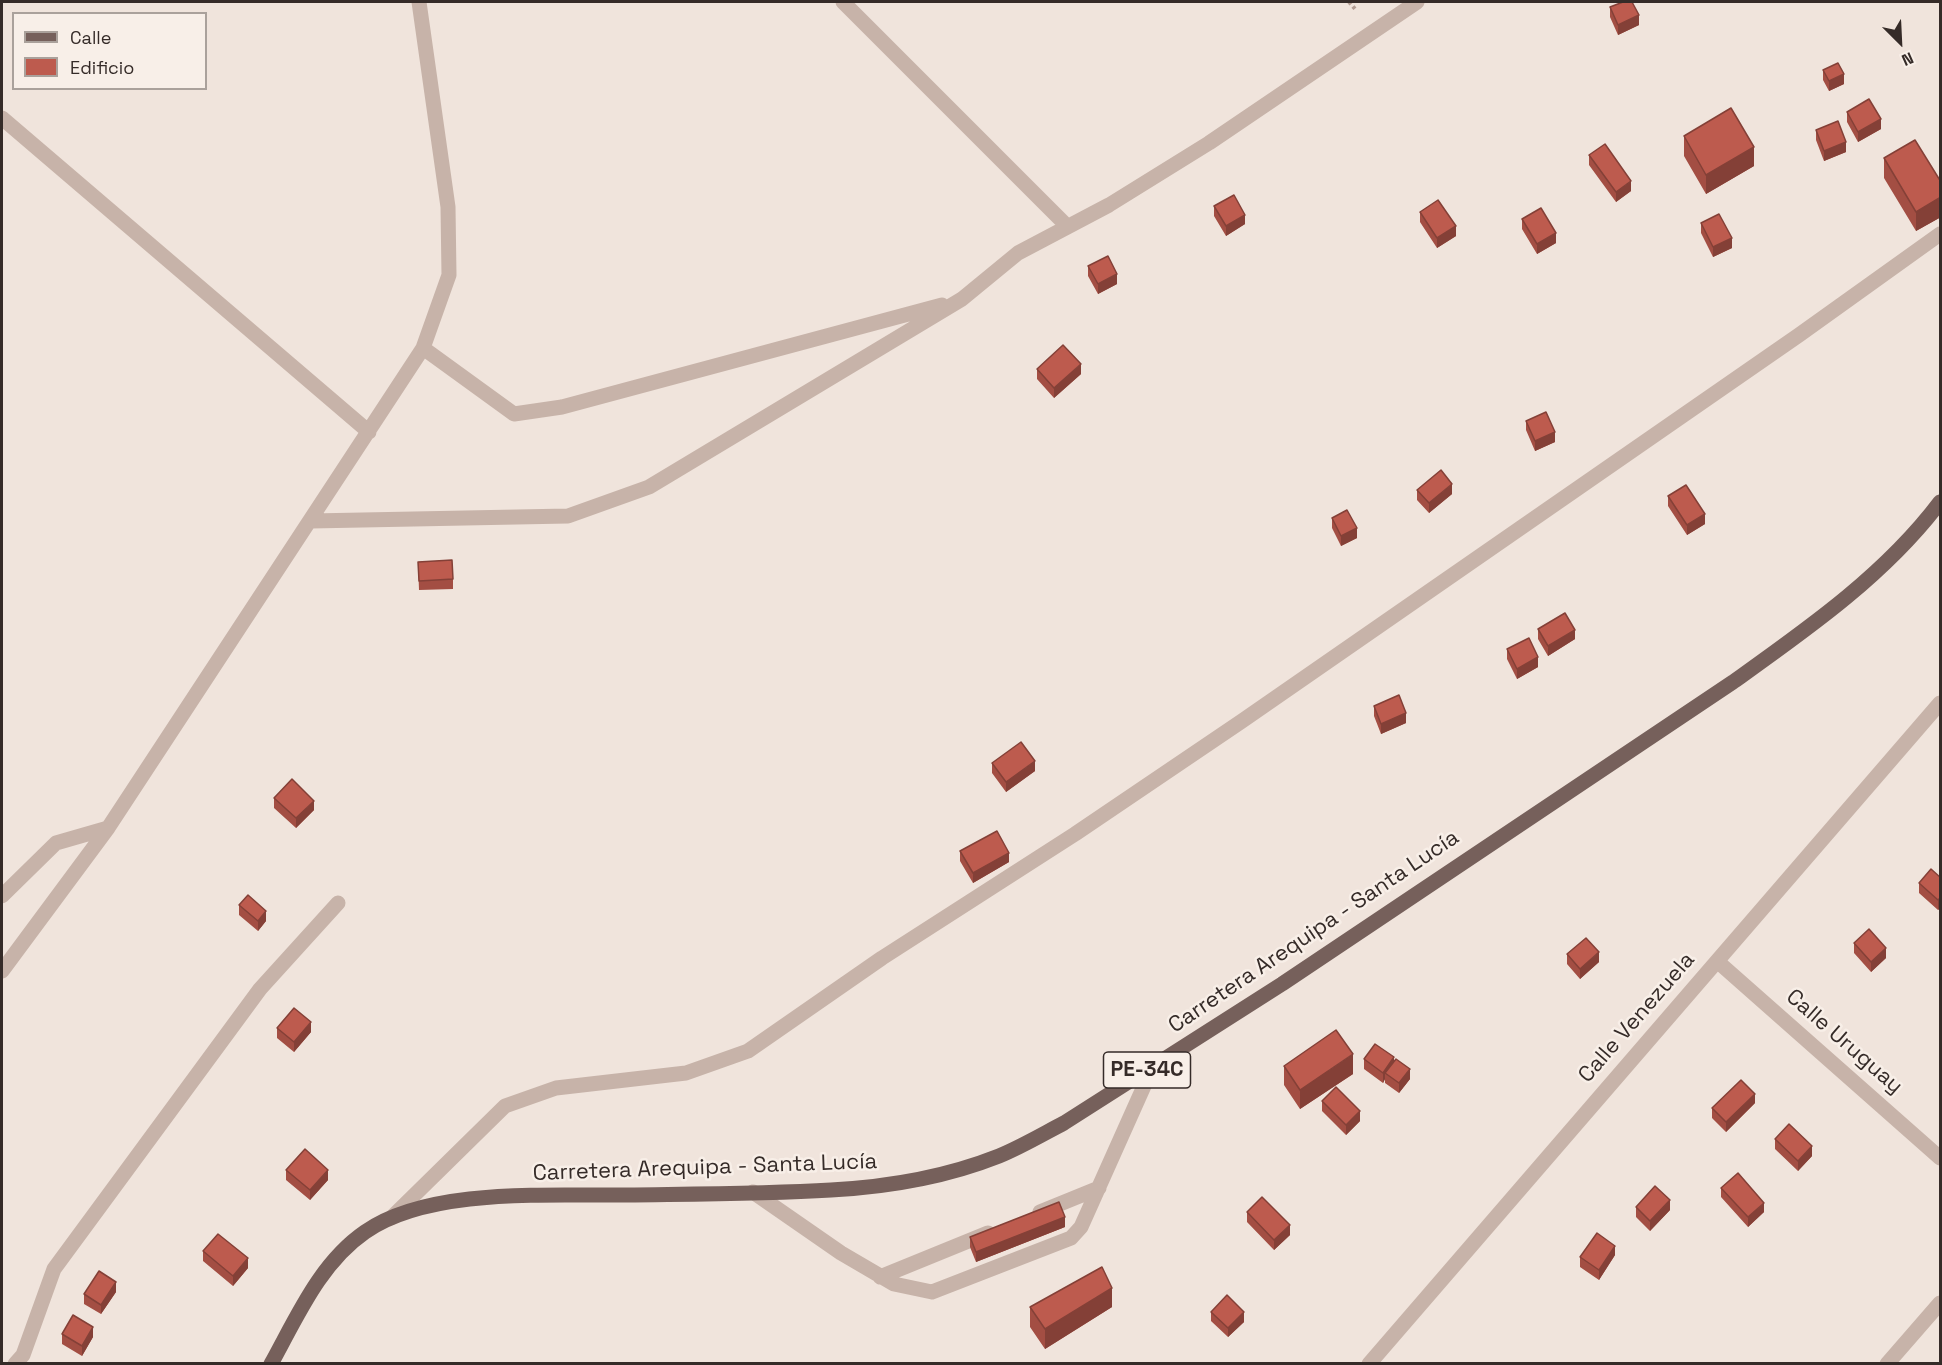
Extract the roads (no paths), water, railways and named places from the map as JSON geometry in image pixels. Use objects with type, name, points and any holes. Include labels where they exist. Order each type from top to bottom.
[{"type":"main road","name":"Carretera Arequipa - Santa Lucía","points":[[272,1364],[319,1278],[346,1246],[366,1230],[391,1218],[431,1204],[472,1199],[832,1190],[887,1184],[927,1178],[1000,1156],[1064,1123],[1282,984],[1742,676],[1794,638],[1871,575],[1897,551],[1941,502]]},
{"type":"street","points":[[2,971],[108,828],[423,348],[449,275],[448,207],[419,2]]},
{"type":"street","points":[[843,2],[1067,226]]},
{"type":"street","points":[[311,520],[568,516],[649,487],[962,299],[1018,253],[1108,205],[1209,143],[1417,2]]},
{"type":"street","points":[[2,118],[369,432]]},
{"type":"street","points":[[391,1218],[505,1106],[556,1088],[686,1073],[747,1051],[882,958],[1075,834],[1252,714],[1941,234]]},
{"type":"street","points":[[423,348],[514,414],[562,407],[962,299]]},
{"type":"street","name":"Calle Venezuela","points":[[1369,1364],[1941,703]]},
{"type":"street","points":[[2,896],[56,843],[108,828]]},
{"type":"street","points":[[15,1364],[23,1354],[54,1269],[260,989],[338,903]]},
{"type":"street","name":"Calle Uruguay","points":[[1717,961],[1941,1158]]},
{"type":"street","points":[[753,1192],[880,1277],[894,1284],[932,1292],[1071,1238],[1081,1227],[1153,1066]]},
{"type":"street","points":[[1022,1219],[1099,1188]]},
{"type":"street","points":[[880,1277],[1001,1228]]},
{"type":"street","points":[[1887,1364],[1941,1303]]}]
